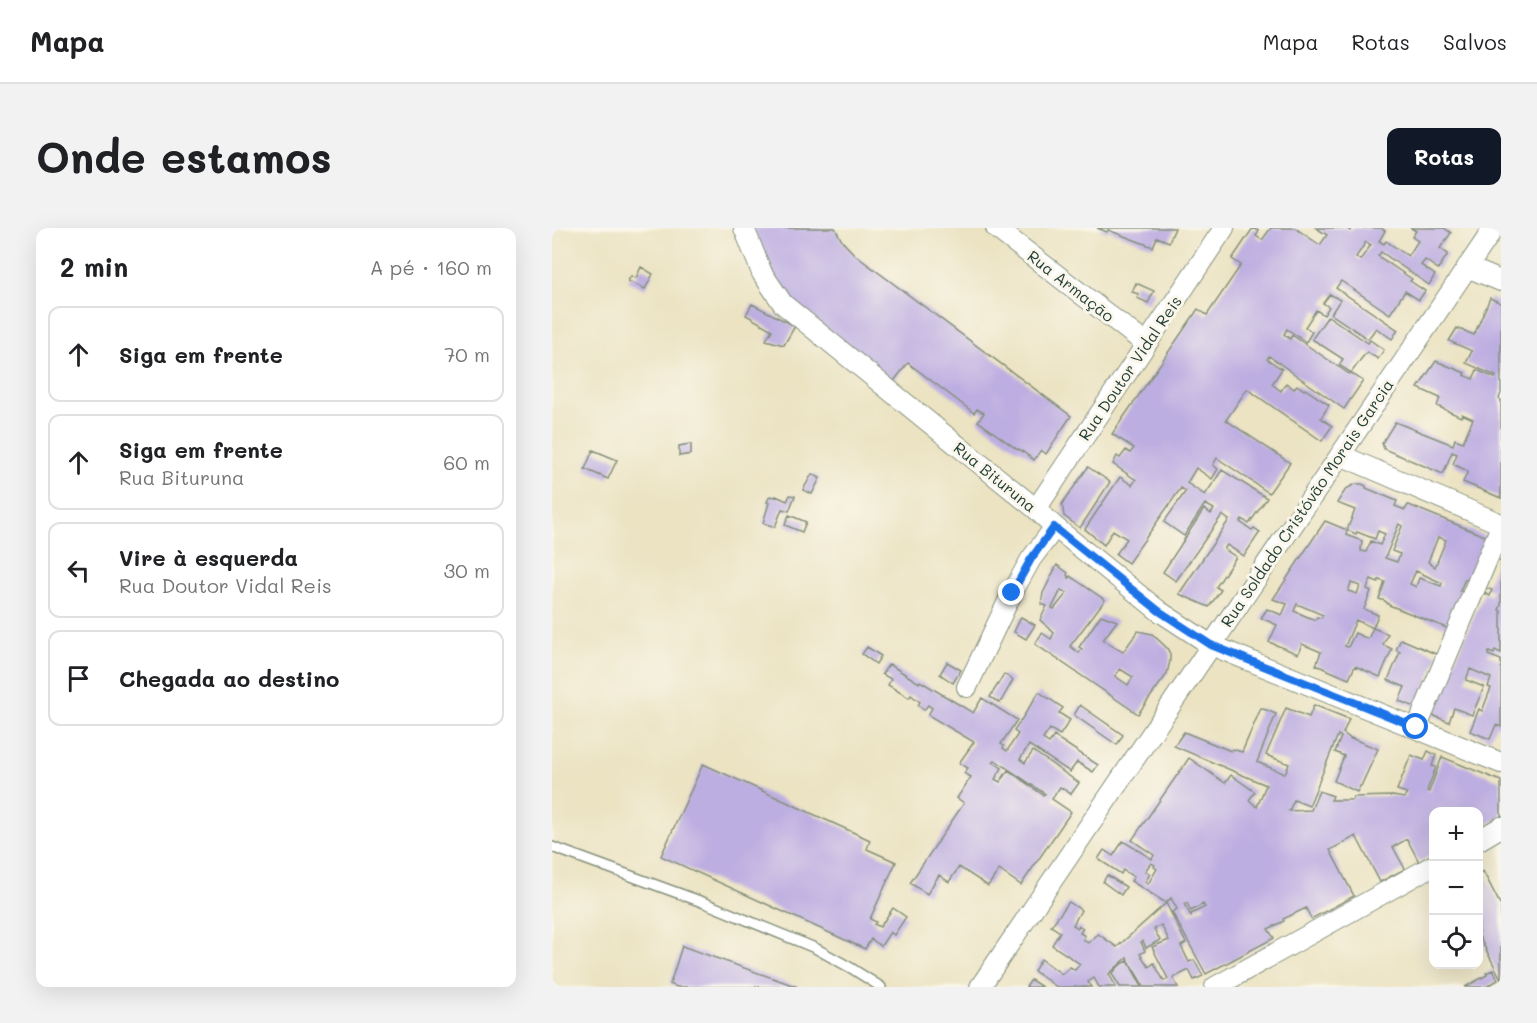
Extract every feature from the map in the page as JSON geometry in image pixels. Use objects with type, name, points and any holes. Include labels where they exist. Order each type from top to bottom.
[{"type":"street","name":"Rua Bituruna","points":[[744,228],[762,273],[783,304],[1159,611],[1211,645],[1501,763]]},
{"type":"street","name":"Rua Armação","points":[[996,228],[1146,344]]},
{"type":"street","name":"Rua Doutor Vidal Reis","points":[[1036,509],[1224,228]]},
{"type":"street","name":"Rua Soldado Cristóvão Morais Garcia","points":[[980,987],[1494,228]]},
{"type":"street","points":[[1467,267],[1501,281]]},
{"type":"street","points":[[1340,455],[1501,525],[1416,727]]},
{"type":"street","points":[[967,687],[1012,593],[1031,559],[1054,527]]},
{"type":"street","points":[[1483,838],[1501,827]]},
{"type":"street","points":[[1215,987],[1429,868]]},
{"type":"lane","points":[[552,847],[705,903],[815,948],[881,987]]},
{"type":"building","points":[[753,228],[835,228],[842,241],[855,255],[1071,416],[1046,454],[1041,450],[1034,460],[1018,450],[978,421],[984,413],[977,409],[974,413],[908,363],[894,381],[803,313],[771,277]]},
{"type":"building","points":[[1097,228],[1175,228],[1169,242],[1157,237],[1153,247]]},
{"type":"building","points":[[1253,228],[1259,231],[1256,236],[1262,240],[1271,228],[1295,228],[1320,245],[1327,235],[1316,228],[1346,228],[1350,231],[1352,228],[1381,228],[1385,231],[1379,241],[1384,244],[1386,241],[1408,256],[1418,241],[1412,237],[1416,231],[1411,228],[1444,228],[1451,233],[1440,248],[1448,254],[1438,269],[1425,260],[1421,265],[1435,275],[1429,285],[1381,252],[1378,256],[1412,279],[1410,281],[1425,291],[1419,300],[1405,291],[1390,314],[1341,281],[1336,288],[1398,330],[1392,339],[1376,328],[1368,339],[1331,314],[1340,300],[1330,294],[1323,303],[1329,307],[1324,315],[1316,310],[1305,327],[1312,332],[1306,342],[1287,329],[1284,334],[1290,339],[1292,335],[1349,374],[1350,372],[1339,365],[1343,359],[1312,339],[1328,316],[1368,343],[1370,340],[1384,350],[1378,359],[1367,352],[1351,373],[1363,381],[1344,409],[1269,356],[1267,359],[1282,369],[1272,384],[1281,391],[1286,383],[1294,389],[1297,385],[1329,405],[1321,418],[1332,426],[1322,441],[1247,389],[1226,420],[1290,463],[1269,493],[1217,458],[1213,465],[1218,469],[1212,479],[1196,468],[1187,483],[1205,495],[1222,470],[1267,498],[1249,524],[1242,519],[1240,522],[1260,532],[1244,556],[1227,545],[1224,549],[1236,557],[1216,587],[1221,590],[1209,607],[1179,594],[1229,520],[1222,515],[1176,581],[1163,572],[1204,509],[1211,514],[1214,509],[1205,504],[1184,536],[1164,522],[1186,491],[1181,488],[1128,563],[1116,554],[1127,539],[1113,530],[1104,545],[1085,529],[1120,477],[1132,485],[1136,480],[1113,464],[1117,456],[1120,458],[1126,450],[1130,453],[1134,448],[1112,434],[1198,309],[1207,315],[1241,265],[1232,259]],"holes":[[[1366,242],[1371,245],[1360,260],[1356,257]]]},
{"type":"building","points":[[641,267],[653,274],[645,289],[628,281],[631,276],[636,278]]},
{"type":"building","points":[[1136,283],[1154,291],[1148,303],[1137,298],[1139,294],[1132,292]]},
{"type":"building","points":[[1490,298],[1501,303],[1501,393],[1499,399],[1501,400],[1501,498],[1463,482],[1468,471],[1453,464],[1457,454],[1452,452],[1443,474],[1384,449],[1382,443],[1395,422],[1453,445],[1455,439],[1463,442],[1473,419],[1462,414],[1461,417],[1437,406],[1440,398],[1418,388],[1436,361],[1465,373],[1464,375],[1473,379],[1477,370],[1495,378],[1496,376],[1466,363],[1472,351],[1449,341],[1457,328],[1474,335]]},
{"type":"building","points":[[752,304],[795,326],[784,345],[766,340],[772,330],[746,315]]},
{"type":"building","points":[[691,444],[691,454],[679,456],[679,446]]},
{"type":"building","points":[[593,450],[617,460],[608,479],[585,469]]},
{"type":"building","points":[[1088,467],[1110,482],[1080,528],[1064,516],[1062,504]]},
{"type":"building","points":[[812,474],[820,478],[812,494],[803,490]]},
{"type":"building","points":[[1362,484],[1366,488],[1397,501],[1395,506],[1405,510],[1409,505],[1487,537],[1468,581],[1465,579],[1460,591],[1464,592],[1449,629],[1379,599],[1385,582],[1371,579],[1367,589],[1371,591],[1364,609],[1378,615],[1373,628],[1388,634],[1383,645],[1392,649],[1380,677],[1355,666],[1349,679],[1316,665],[1321,652],[1302,644],[1298,654],[1269,642],[1277,625],[1261,618],[1267,609],[1282,615],[1287,604],[1273,599],[1325,521],[1347,530],[1355,510],[1337,503],[1346,489]],"holes":[[[1399,524],[1402,526],[1392,551],[1400,554],[1397,562],[1385,558]],[[1347,530],[1356,534],[1357,532],[1375,539],[1378,531],[1385,534],[1380,545],[1371,541],[1366,552],[1361,551],[1362,541],[1346,535]],[[1438,537],[1446,540],[1435,567],[1428,562]],[[1416,571],[1442,583],[1441,586],[1419,578],[1416,587],[1410,584]],[[1351,583],[1360,586],[1357,594],[1348,591]],[[1297,604],[1323,615],[1315,620],[1294,611]],[[1356,620],[1373,628],[1368,639],[1355,633],[1348,647],[1345,646]]]},
{"type":"building","points":[[790,495],[795,496],[789,511],[782,509],[775,527],[763,523],[770,496],[787,501]]},
{"type":"building","points":[[789,515],[806,522],[802,532],[785,525]]},
{"type":"building","points":[[1498,560],[1501,562],[1499,610],[1501,611],[1501,653],[1495,650],[1494,654],[1489,652],[1488,655],[1501,660],[1501,727],[1496,725],[1490,739],[1470,731],[1479,709],[1482,711],[1491,688],[1488,687],[1491,678],[1470,669],[1466,680],[1484,687],[1472,715],[1454,708],[1449,722],[1432,715],[1484,593],[1490,596],[1492,590],[1486,588]]},
{"type":"building","points":[[1057,565],[1068,573],[1069,578],[1070,576],[1105,600],[1070,646],[1079,653],[1082,649],[1079,647],[1101,615],[1117,621],[1103,640],[1123,652],[1138,631],[1152,634],[1167,648],[1170,661],[1167,674],[1138,714],[1035,644],[1042,633],[1051,639],[1054,633],[1040,620],[1047,606],[1041,604],[1043,593]],"holes":[[[1061,590],[1067,593],[1054,609],[1052,608]],[[1120,669],[1133,677],[1128,685],[1115,676]]]},
{"type":"building","points":[[1021,617],[1035,625],[1026,639],[1014,632]]},
{"type":"building","points":[[1401,639],[1438,655],[1418,708],[1399,701],[1405,687],[1388,680],[1400,652],[1396,650]]},
{"type":"building","points":[[867,647],[881,656],[876,664],[862,654]]},
{"type":"building","points":[[947,662],[961,670],[953,683],[940,674]]},
{"type":"building","points":[[889,664],[973,713],[982,698],[1017,720],[1001,744],[1007,751],[1018,734],[1014,731],[1039,692],[1063,708],[1059,713],[1070,720],[1060,735],[1050,729],[1043,739],[1049,743],[1054,736],[1098,765],[1093,772],[1077,762],[1070,772],[1029,745],[1020,759],[1025,763],[1033,751],[1079,783],[1071,794],[1060,787],[1052,799],[1071,812],[1021,885],[999,870],[988,886],[959,867],[949,882],[939,875],[927,894],[910,883],[964,803],[957,798],[971,777],[964,773],[968,768],[959,763],[974,742],[928,715],[932,708],[928,705],[924,710],[918,705],[920,702],[911,695],[909,698],[888,685],[891,679],[882,674]],"holes":[[[995,760],[1045,794],[1043,795],[1008,770],[1000,782],[995,779],[1002,768],[993,762]]]},
{"type":"building","points":[[1004,674],[1013,680],[1000,703],[990,697]]},
{"type":"building","points":[[1080,705],[1123,735],[1117,745],[1074,715]]},
{"type":"building","points":[[1314,705],[1349,719],[1343,733],[1351,739],[1378,749],[1357,792],[1334,781],[1344,756],[1335,752],[1341,737],[1338,735],[1309,806],[1294,800],[1289,811],[1311,810],[1319,791],[1333,796],[1331,800],[1353,800],[1353,797],[1404,798],[1407,793],[1397,790],[1411,755],[1424,760],[1428,751],[1436,755],[1432,766],[1436,767],[1427,791],[1429,792],[1442,757],[1501,781],[1501,817],[1483,827],[1483,807],[1429,807],[1429,856],[1419,862],[1407,839],[1393,847],[1405,869],[1380,882],[1356,836],[1330,850],[1354,896],[1311,919],[1306,908],[1283,919],[1284,921],[1268,929],[1274,938],[1206,974],[1172,912],[1177,909],[1171,898],[1166,903],[1131,881],[1134,877],[1123,870],[1121,874],[1098,859],[1104,850],[1113,856],[1123,841],[1152,859],[1154,855],[1132,840],[1189,758],[1225,783],[1231,775],[1255,792],[1249,800],[1257,807],[1266,785],[1174,746],[1184,732],[1231,751],[1232,749],[1242,752],[1261,708],[1276,714],[1257,762],[1285,774],[1289,764],[1266,755],[1286,708],[1309,717]],"holes":[[[1151,863],[1157,869],[1148,884],[1145,882],[1150,874],[1145,871]],[[1187,903],[1191,911],[1203,904],[1205,907],[1191,916],[1184,904]]]},
{"type":"building","points":[[703,764],[870,840],[867,849],[896,862],[870,919],[880,927],[893,908],[906,917],[894,935],[890,932],[881,946],[871,939],[865,949],[661,856]]},
{"type":"building","points":[[1483,871],[1501,906],[1501,979],[1483,944]]},
{"type":"building","points":[[1107,875],[1126,887],[1121,895],[1103,882]]},
{"type":"building","points":[[1069,902],[1081,910],[1073,925],[1083,928],[1080,933],[1085,936],[1083,939],[1088,943],[1098,934],[1117,947],[1166,903],[1186,943],[1181,946],[1189,962],[1194,960],[1203,976],[1194,980],[1189,970],[1173,978],[1178,987],[1144,987],[1127,958],[1109,974],[1116,987],[1099,987],[1094,978],[1088,982],[1091,987],[1057,987],[1034,971],[1041,959],[1062,974],[1070,967],[1075,970],[1080,964],[1052,945],[1060,932],[1051,926]],"holes":[[[1161,925],[1169,940],[1152,947],[1168,979],[1164,981],[1154,963],[1149,967],[1140,954],[1145,951],[1141,942],[1143,941],[1146,948],[1160,940],[1154,929]]]},
{"type":"building","points":[[682,946],[798,987],[677,987],[670,984]]},
{"type":"building","points":[[1128,961],[1142,987],[1120,987],[1112,974],[1120,965]]},
{"type":"building","points":[[1493,970],[1498,980],[1486,987],[1465,987],[1487,975],[1486,973]]},
{"type":"building","points":[[1031,980],[1042,987],[1026,987]]},
{"type":"route","points":[[1012,593],[1031,559],[1054,527],[1159,611],[1211,645],[1416,727]]}]
